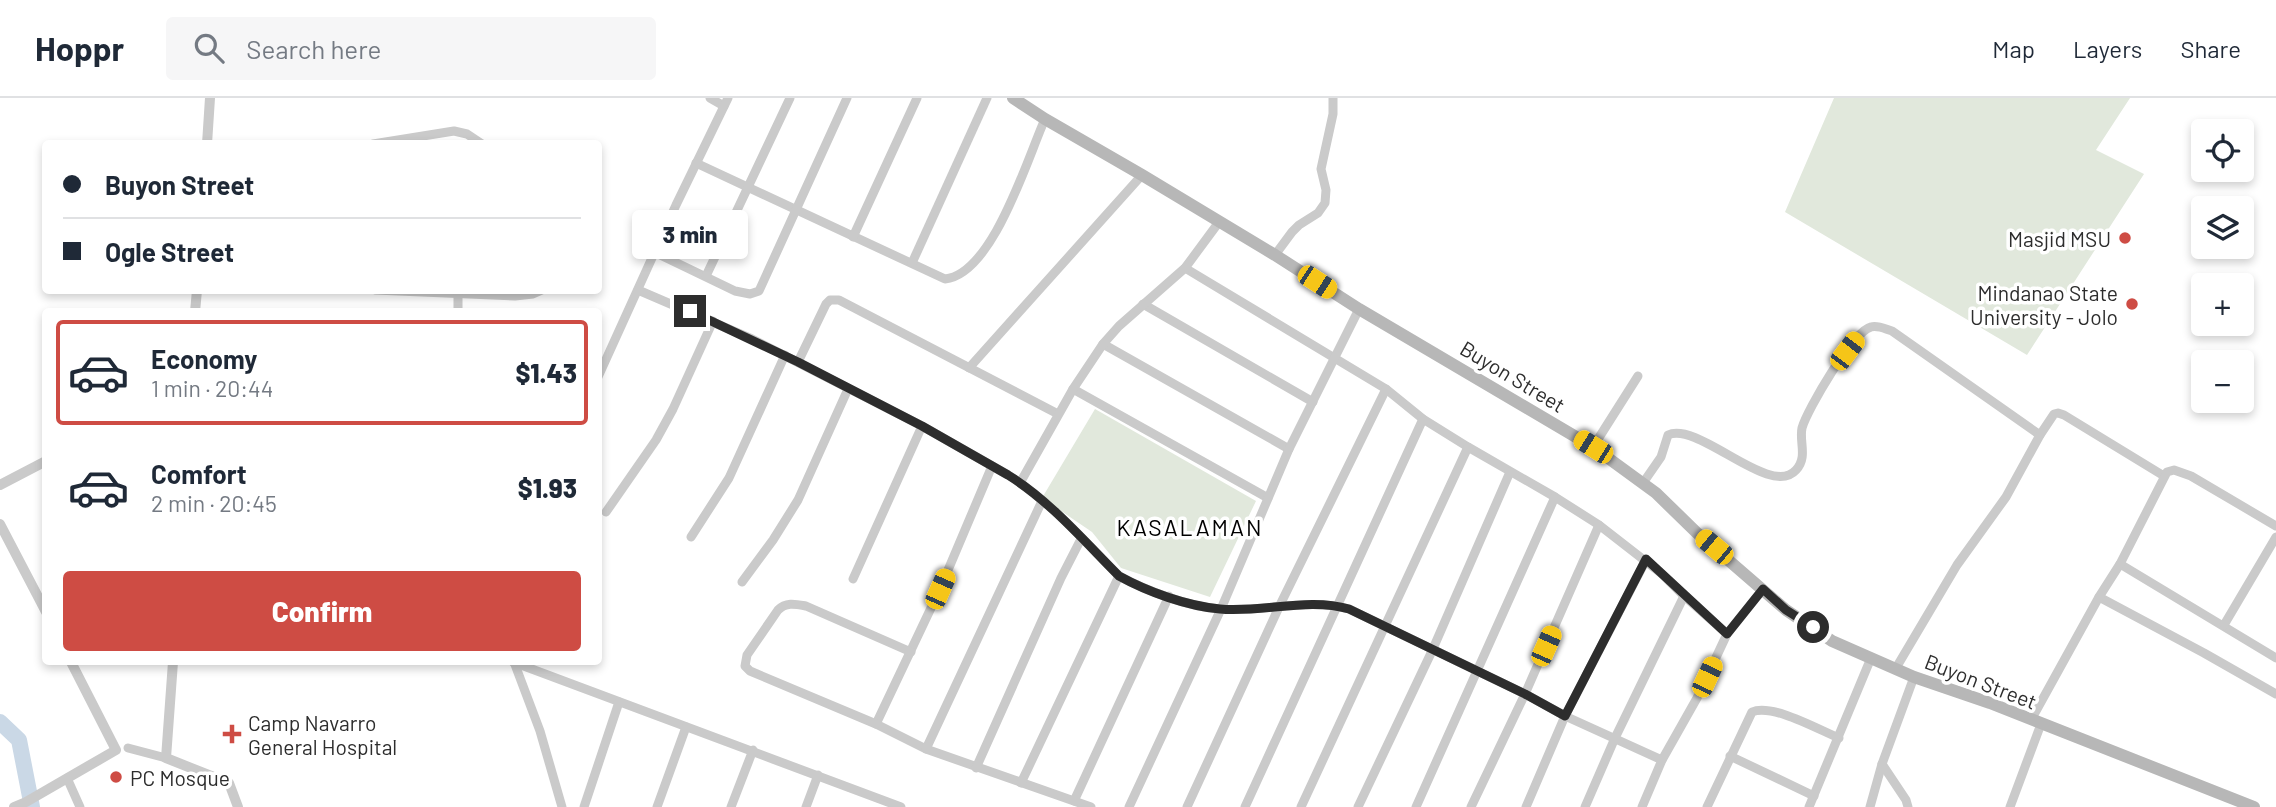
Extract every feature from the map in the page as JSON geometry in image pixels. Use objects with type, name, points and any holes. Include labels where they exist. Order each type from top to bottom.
[{"type":"main road","name":"Buyon Street","points":[[1013,98],[1275,255],[1359,309],[1593,447],[1643,483],[1786,610],[1832,641],[1914,677],[2036,722],[2240,804],[2254,807]]},
{"type":"street","points":[[207,140],[210,98]]},
{"type":"street","points":[[602,368],[726,102],[710,98]]},
{"type":"street","points":[[706,276],[790,98]]},
{"type":"street","points":[[654,252],[736,291],[750,294],[759,291],[846,98]]},
{"type":"street","points":[[853,237],[917,98]]},
{"type":"street","points":[[912,263],[986,98]]},
{"type":"street","points":[[1275,255],[1292,232],[1318,213],[1325,203],[1326,190],[1321,169],[1333,114],[1333,98]]},
{"type":"street","points":[[696,163],[945,279],[960,275],[987,247],[1007,211],[1045,119]]},
{"type":"street","points":[[398,140],[454,131],[467,134],[476,140]]},
{"type":"street","points":[[970,368],[1143,176]]},
{"type":"street","points":[[1020,483],[1058,414],[1103,344],[1119,326],[1185,268],[1219,222]]},
{"type":"street","points":[[1185,268],[1386,389],[1423,419],[1599,525],[1646,559],[1727,634]]},
{"type":"street","points":[[638,290],[785,355],[922,426],[992,466],[1020,483],[1042,501],[1119,576],[1194,605],[1221,609],[1336,605],[1349,609],[1565,716],[1662,760]]},
{"type":"street","points":[[441,294],[491,294]]},
{"type":"street","points":[[458,295],[458,308]]},
{"type":"street","points":[[798,362],[826,304],[834,299],[1058,414]]},
{"type":"street","points":[[1143,304],[1313,402]]},
{"type":"street","points":[[1129,807],[1221,609],[1289,449],[1359,309]]},
{"type":"street","points":[[606,512],[656,440],[713,321]]},
{"type":"street","points":[[1643,483],[1661,457],[1668,435],[1678,433],[1709,444],[1776,477],[1796,471],[1802,460],[1802,429],[1812,408],[1856,338],[1867,329],[1875,327],[1892,331],[2040,435]]},
{"type":"street","points":[[1103,344],[1289,449]]},
{"type":"street","points":[[691,537],[729,478],[785,355]]},
{"type":"street","points":[[1593,447],[1638,376]]},
{"type":"street","points":[[742,582],[798,500],[848,389]]},
{"type":"street","points":[[1073,389],[1268,498]]},
{"type":"street","points":[[1187,807],[1279,607],[1386,389]]},
{"type":"street","points":[[1896,668],[1957,565],[2006,497],[2054,414],[2061,413],[2164,476]]},
{"type":"street","points":[[1245,807],[1423,419]]},
{"type":"street","points":[[853,579],[922,426]]},
{"type":"street","points":[[1300,807],[1468,447]]},
{"type":"street","points":[[0,485],[42,463]]},
{"type":"street","points":[[876,724],[911,652],[992,466]]},
{"type":"street","points":[[2010,807],[2036,722],[2164,476],[2174,470],[2191,476],[2276,526]]},
{"type":"street","points":[[1358,807],[1432,650],[1510,472]]},
{"type":"street","points":[[1416,807],[1555,497]]},
{"type":"street","points":[[926,750],[1042,501]]},
{"type":"street","points":[[0,524],[42,604]]},
{"type":"street","points":[[1471,807],[1525,694],[1599,525]]},
{"type":"street","points":[[2224,625],[2276,537]]},
{"type":"street","points":[[976,768],[1081,538]]},
{"type":"street","points":[[1526,807],[1565,716],[1646,559]]},
{"type":"street","points":[[2120,564],[2276,658]]},
{"type":"street","points":[[1021,783],[1119,576]]},
{"type":"street","points":[[1642,807],[1662,760],[1697,698],[1727,634],[1763,589]]},
{"type":"street","points":[[1074,801],[1169,596]]},
{"type":"street","points":[[1585,807],[1615,738],[1684,596]]},
{"type":"street","points":[[2099,597],[2276,694]]},
{"type":"street","points":[[911,652],[806,606],[794,604],[778,610],[747,655],[745,666],[750,671],[876,724],[926,750],[1091,807]]},
{"type":"street","points":[[1810,807],[1871,658]]},
{"type":"street","points":[[14,807],[117,750],[73,665]]},
{"type":"street","points":[[166,758],[173,665]]},
{"type":"street","points":[[515,665],[540,731],[562,807]]},
{"type":"street","points":[[522,665],[818,775],[883,804],[901,807]]},
{"type":"street","points":[[1870,807],[1882,764],[1914,677]]},
{"type":"street","points":[[584,807],[619,702]]},
{"type":"street","points":[[1707,807],[1748,717],[1758,709],[1792,718],[1839,738]]},
{"type":"street","points":[[657,807],[686,727]]},
{"type":"street","points":[[128,748],[166,758],[229,782],[238,807]]},
{"type":"street","points":[[731,807],[753,750]]},
{"type":"street","points":[[1730,756],[1814,796]]},
{"type":"street","points":[[1882,764],[1908,807]]},
{"type":"street","points":[[806,807],[818,775]]},
{"type":"street","points":[[66,778],[80,807]]},
{"type":"shaded area","points":[[1834,98],[2130,98],[2096,150],[2144,174],[2027,355],[1785,212]]},
{"type":"shaded area","points":[[1095,409],[1256,501],[1210,597],[1121,568],[1092,532],[1042,498]]},
{"type":"waterway","points":[[0,722],[19,740],[32,807]]},
{"type":"place","name":"Masjid MSU","points":[[2125,238]]},
{"type":"place","name":"Mindanao State University - Jolo","points":[[2132,304]]},
{"type":"place","name":"Camp Navarro General Hospital","points":[[232,734]]},
{"type":"place","name":"PC Mosque","points":[[116,777]]},
{"type":"district","name":"KASALAMAN","points":[[1190,527]]},
{"type":"route","points":[[690,311],[798,362],[922,426],[1008,475],[1057,514],[1119,576],[1130,582],[1194,605],[1221,609],[1336,605],[1349,609],[1565,716],[1646,559],[1727,634],[1763,589],[1786,610],[1813,627]]}]
